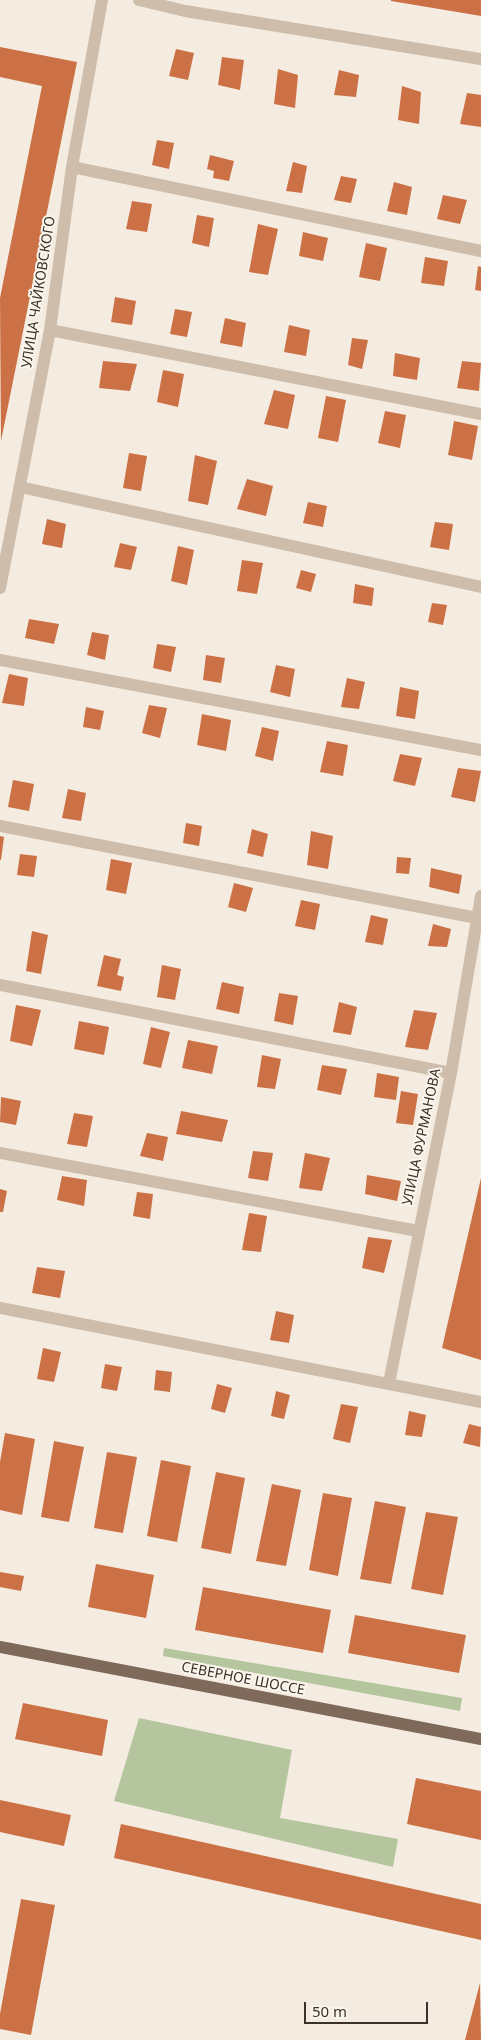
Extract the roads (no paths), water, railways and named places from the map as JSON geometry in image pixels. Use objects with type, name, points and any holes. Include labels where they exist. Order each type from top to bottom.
[{"type":"main road","name":"СЕВЕРНОЕ ШОССЕ","points":[[0,1647],[481,1739]]},
{"type":"street","name":"УЛИЦА ЧАЙКОВСКОГО","points":[[0,588],[50,330],[72,167],[102,0]]},
{"type":"street","points":[[139,0],[185,11],[481,59]]},
{"type":"street","points":[[72,167],[481,251]]},
{"type":"street","points":[[50,330],[481,414]]},
{"type":"street","points":[[20,487],[481,587]]},
{"type":"street","points":[[0,660],[481,750]]},
{"type":"street","points":[[0,826],[477,918]]},
{"type":"street","name":"УЛИЦА ФУРМАНОВА","points":[[389,1383],[451,1073],[481,896]]},
{"type":"street","points":[[0,985],[451,1073]]},
{"type":"street","points":[[0,1154],[418,1231]]},
{"type":"street","points":[[0,1308],[481,1402]]}]
